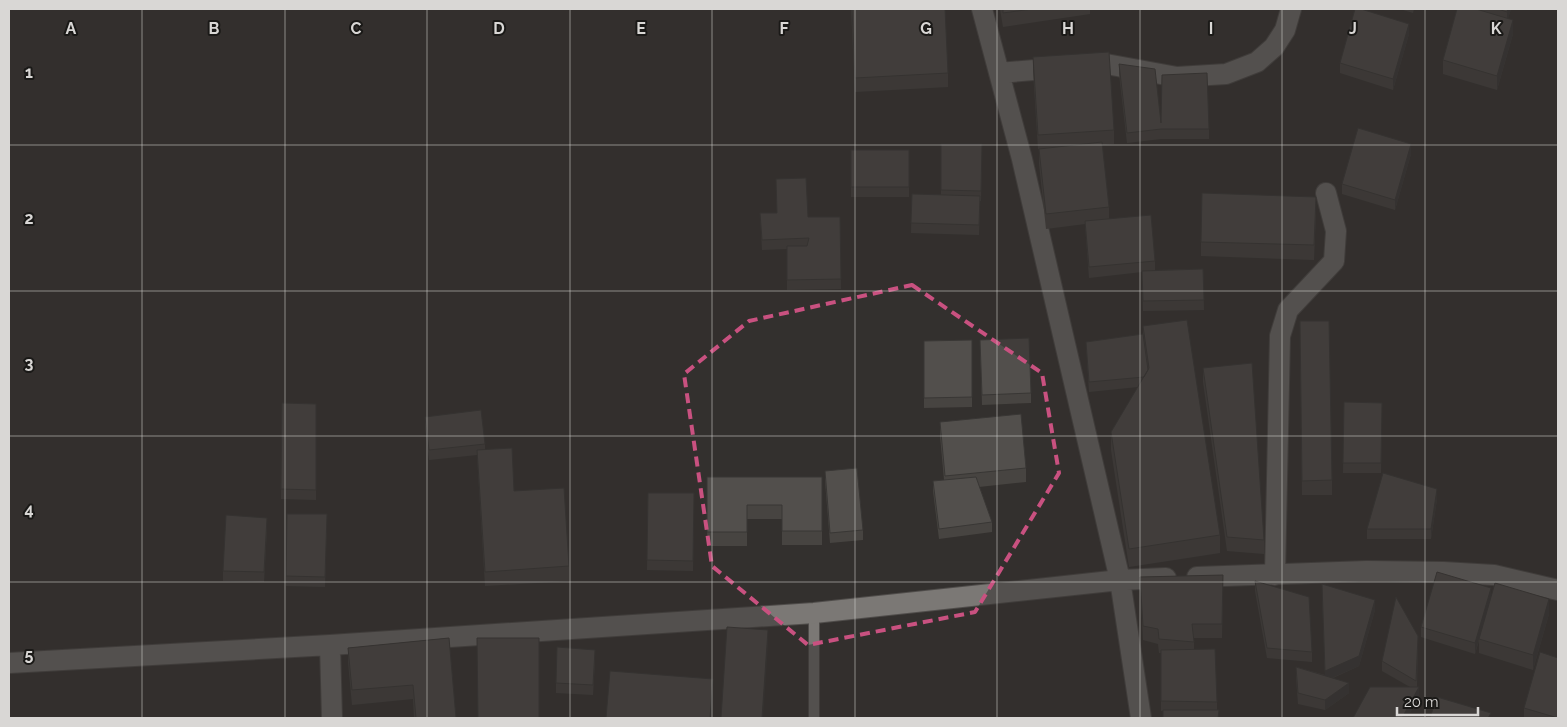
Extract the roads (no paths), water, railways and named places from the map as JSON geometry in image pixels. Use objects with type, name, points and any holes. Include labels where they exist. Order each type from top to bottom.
[{"type":"street","points":[[982,9],[1022,159],[1120,580],[1140,718]]},
{"type":"street","points":[[999,73],[1106,64],[1177,78],[1226,74],[1257,62],[1274,47],[1285,30],[1291,9]]},
{"type":"street","points":[[1275,575],[1280,336],[1288,310],[1334,261],[1336,231],[1326,193]]},
{"type":"street","points":[[9,663],[330,645],[814,613],[1120,580],[1366,571],[1443,572],[1494,575],[1558,590]]},
{"type":"street","points":[[330,645],[332,718]]},
{"type":"lane","points":[[814,613],[814,718]]}]
